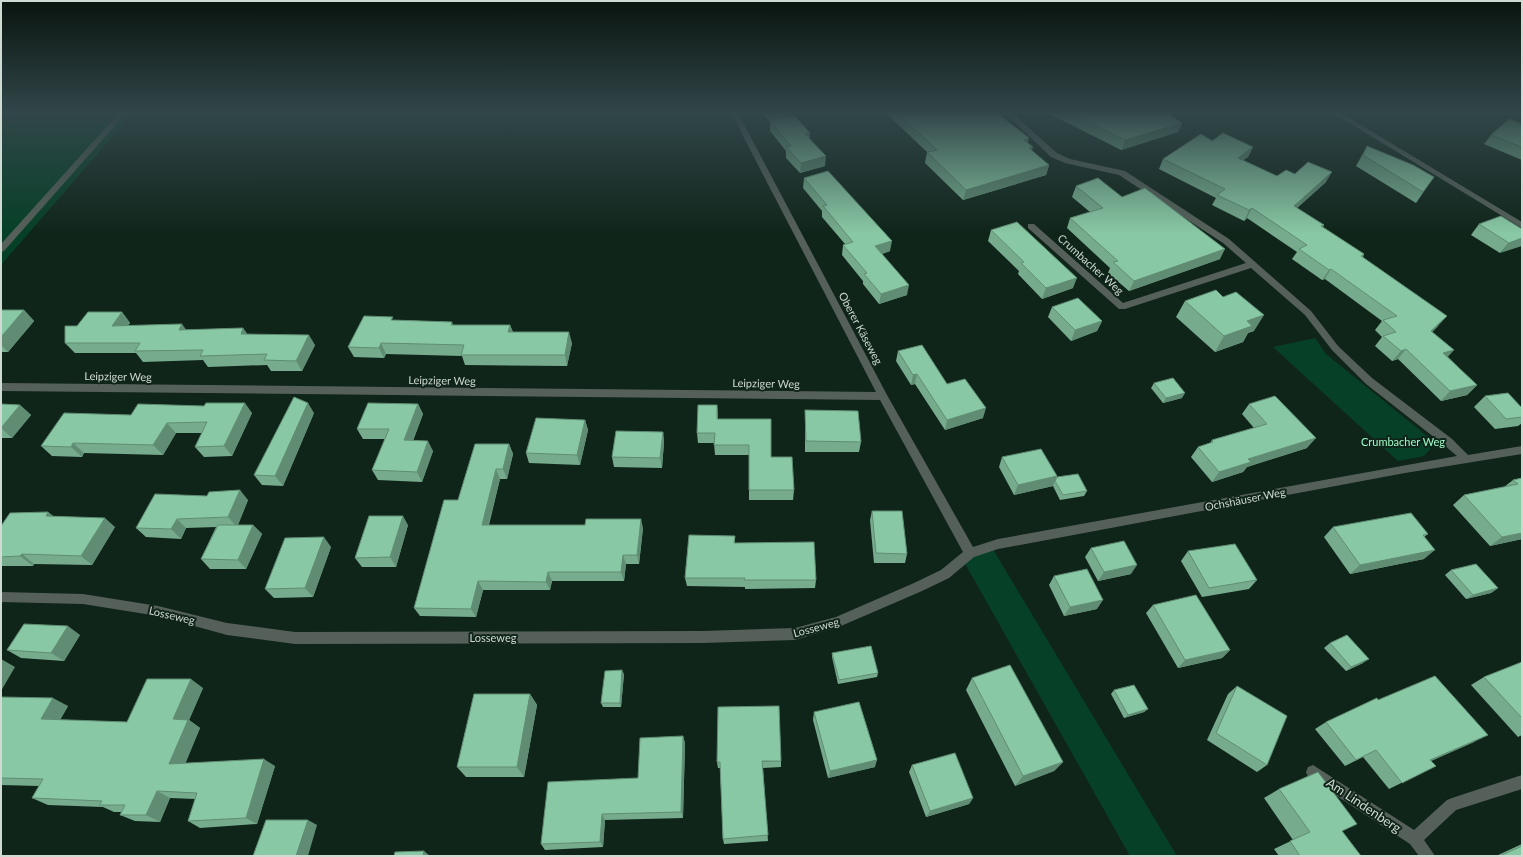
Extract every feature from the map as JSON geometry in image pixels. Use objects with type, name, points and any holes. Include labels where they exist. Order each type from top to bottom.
[{"type":"street","points":[[1,249],[88,153]]},
{"type":"street","name":"Oberer Käseweg","points":[[755,153],[883,396],[970,553]]},
{"type":"street","points":[[1052,153],[1068,161],[1122,173],[1217,236],[1253,264],[1308,313],[1335,348],[1369,381],[1448,442],[1466,459]]},
{"type":"street","points":[[1402,153],[1522,225]]},
{"type":"street","name":"Crumbacher Weg","points":[[1032,226],[1122,307],[1253,264]]},
{"type":"street","name":"Leipziger Weg","points":[[1,387],[883,396]]},
{"type":"street","name":"Ochshäuser Weg","points":[[970,553],[998,544],[1398,470],[1522,450]]},
{"type":"street","name":"Losseweg","points":[[1,596],[82,599],[158,611],[227,629],[295,638],[703,637],[795,634],[837,622],[924,584],[945,574],[970,553]]},
{"type":"street","name":"Am Lindenberg","points":[[1313,772],[1415,839],[1428,856]]},
{"type":"street","points":[[1415,839],[1452,805],[1522,782]]},
{"type":"green space","points":[[1,153],[98,153],[1,265]]},
{"type":"green space","name":"Crumbacher Weg","points":[[1315,338],[1326,354],[1427,436],[1431,448],[1424,456],[1398,461],[1273,347]]},
{"type":"green space","points":[[991,546],[1177,856],[1130,856],[963,560]]},
{"type":"building","points":[[792,153],[823,153],[826,156],[801,163]]},
{"type":"building","points":[[928,153],[1035,153],[1049,165],[966,190]]},
{"type":"building","points":[[1172,153],[1245,153],[1238,158],[1277,176],[1286,170],[1295,174],[1308,162],[1332,172],[1294,206],[1324,225],[1321,226],[1364,254],[1361,256],[1447,316],[1431,331],[1454,350],[1443,353],[1477,385],[1450,391],[1406,349],[1401,351],[1383,336],[1396,332],[1383,320],[1397,316],[1331,269],[1329,270],[1299,249],[1307,245],[1252,208],[1249,210],[1217,195],[1225,189],[1163,159]]},
{"type":"building","points":[[1364,153],[1384,153],[1413,165],[1434,177],[1423,192],[1363,155]]},
{"type":"building","points":[[828,171],[892,241],[875,246],[909,285],[881,294],[864,274],[867,273],[843,245],[853,242],[823,206],[827,205],[804,178]]},
{"type":"building","points":[[1098,178],[1122,197],[1145,188],[1225,249],[1134,281],[1113,262],[1118,261],[1070,218],[1103,208],[1076,186]]},
{"type":"building","points":[[1501,216],[1522,229],[1522,238],[1509,243],[1479,224]]},
{"type":"building","points":[[1017,222],[1077,278],[1046,288],[1021,263],[1024,262],[991,230]]},
{"type":"building","points":[[1216,290],[1223,297],[1236,292],[1264,315],[1247,321],[1252,326],[1224,336],[1185,301]]},
{"type":"building","points":[[1078,298],[1102,321],[1075,330],[1052,307]]},
{"type":"building","points":[[1,310],[24,310],[1,337]]},
{"type":"building","points":[[88,312],[122,312],[112,326],[182,324],[179,330],[243,328],[241,334],[309,335],[296,361],[264,360],[267,354],[200,356],[203,350],[135,351],[140,343],[65,343],[65,326],[77,326]]},
{"type":"building","points":[[364,316],[393,317],[391,320],[452,322],[451,325],[510,325],[508,332],[569,332],[565,355],[461,355],[464,345],[381,343],[379,348],[348,347]]},
{"type":"building","points":[[922,345],[947,384],[965,379],[986,408],[947,420],[917,374],[913,375],[898,351]]},
{"type":"building","points":[[1173,378],[1185,393],[1166,398],[1154,383]]},
{"type":"building","points":[[1508,393],[1522,408],[1522,417],[1506,419],[1485,396]]},
{"type":"building","points":[[1275,396],[1316,438],[1248,459],[1251,462],[1219,472],[1198,447],[1213,442],[1212,440],[1267,424],[1249,404]]},
{"type":"building","points":[[294,397],[308,403],[275,476],[254,475]]},
{"type":"building","points":[[206,403],[245,403],[224,446],[195,447],[207,422],[167,423],[153,445],[73,443],[71,447],[41,446],[64,413],[131,415],[138,404],[204,406]]},
{"type":"building","points":[[368,403],[418,404],[404,440],[428,441],[417,472],[372,470],[389,429],[357,429]]},
{"type":"building","points":[[1,404],[20,405],[1,428]]},
{"type":"building","points":[[698,405],[717,405],[717,419],[771,419],[771,457],[792,457],[794,490],[749,490],[749,445],[714,445],[715,433],[697,433]]},
{"type":"building","points":[[805,410],[858,411],[861,442],[806,441]]},
{"type":"building","points":[[536,418],[585,420],[577,455],[526,453]]},
{"type":"building","points":[[616,431],[663,432],[660,458],[612,457]]},
{"type":"building","points":[[475,444],[509,444],[503,469],[496,469],[482,525],[585,525],[586,519],[641,519],[637,555],[623,555],[621,572],[548,572],[546,582],[478,581],[471,609],[414,608],[444,500],[458,500]]},
{"type":"building","points":[[1041,449],[1057,476],[1018,485],[1002,457]]},
{"type":"building","points":[[1078,474],[1087,491],[1063,495],[1055,481],[1057,477]]},
{"type":"building","points":[[1522,478],[1522,533],[1502,537],[1464,495],[1518,484],[1513,480]]},
{"type":"building","points":[[240,490],[228,517],[177,519],[171,529],[136,528],[155,494],[207,496],[209,492]]},
{"type":"building","points":[[872,511],[902,511],[907,554],[876,553]]},
{"type":"building","points":[[48,512],[46,516],[105,518],[81,556],[22,554],[20,556],[1,557],[1,526],[10,513]]},
{"type":"building","points":[[1411,513],[1428,534],[1423,535],[1435,550],[1360,565],[1333,527]]},
{"type":"building","points":[[369,516],[403,516],[390,557],[355,558]]},
{"type":"building","points":[[218,525],[253,525],[238,560],[201,559]]},
{"type":"building","points":[[689,535],[735,536],[734,543],[814,542],[816,580],[685,578]]},
{"type":"building","points":[[324,537],[305,588],[265,589],[285,538]]},
{"type":"building","points":[[1124,541],[1137,565],[1104,572],[1091,548]]},
{"type":"building","points":[[1235,544],[1257,580],[1209,588],[1188,551]]},
{"type":"building","points":[[1476,564],[1498,588],[1473,595],[1451,570]]},
{"type":"building","points":[[1087,569],[1103,600],[1070,607],[1054,576]]},
{"type":"building","points":[[1196,595],[1230,650],[1185,660],[1153,605]]},
{"type":"building","points":[[24,624],[68,626],[51,653],[7,650]]},
{"type":"building","points":[[1347,635],[1369,659],[1351,667],[1330,643]]},
{"type":"building","points":[[871,646],[878,673],[839,680],[832,653]]},
{"type":"building","points":[[1522,662],[1522,718],[1484,677]]},
{"type":"building","points":[[1010,665],[1063,762],[1023,776],[972,678]]},
{"type":"building","points":[[622,670],[620,703],[601,703],[605,671]]},
{"type":"building","points":[[1435,676],[1488,735],[1430,760],[1436,766],[1402,783],[1376,750],[1356,760],[1326,722],[1377,698],[1378,700]]},
{"type":"building","points":[[147,679],[191,679],[173,719],[188,720],[169,764],[264,759],[246,818],[188,821],[197,793],[157,791],[146,815],[120,815],[125,805],[99,805],[102,801],[32,798],[43,779],[1,778],[1,697],[53,698],[41,719],[127,722]]},
{"type":"building","points":[[1134,685],[1148,709],[1128,715],[1114,690]]},
{"type":"building","points":[[1237,686],[1287,716],[1267,765],[1216,733]]},
{"type":"building","points":[[474,694],[530,694],[517,767],[457,767]]},
{"type":"building","points":[[859,702],[877,760],[830,771],[814,712]]},
{"type":"building","points":[[779,706],[781,761],[762,761],[768,835],[723,839],[720,762],[717,762],[718,707]]},
{"type":"building","points":[[683,736],[681,812],[602,814],[600,842],[541,844],[548,782],[638,778],[640,738]]},
{"type":"building","points":[[955,753],[973,798],[930,811],[912,765]]},
{"type":"building","points":[[1318,772],[1357,824],[1342,831],[1361,856],[1300,856],[1290,841],[1310,832],[1279,789]]},
{"type":"building","points":[[266,820],[308,820],[296,856],[253,856]]},
{"type":"building","points":[[1522,846],[1522,856],[1502,855]]},
{"type":"building","points":[[424,851],[423,856],[394,856],[395,852]]}]
